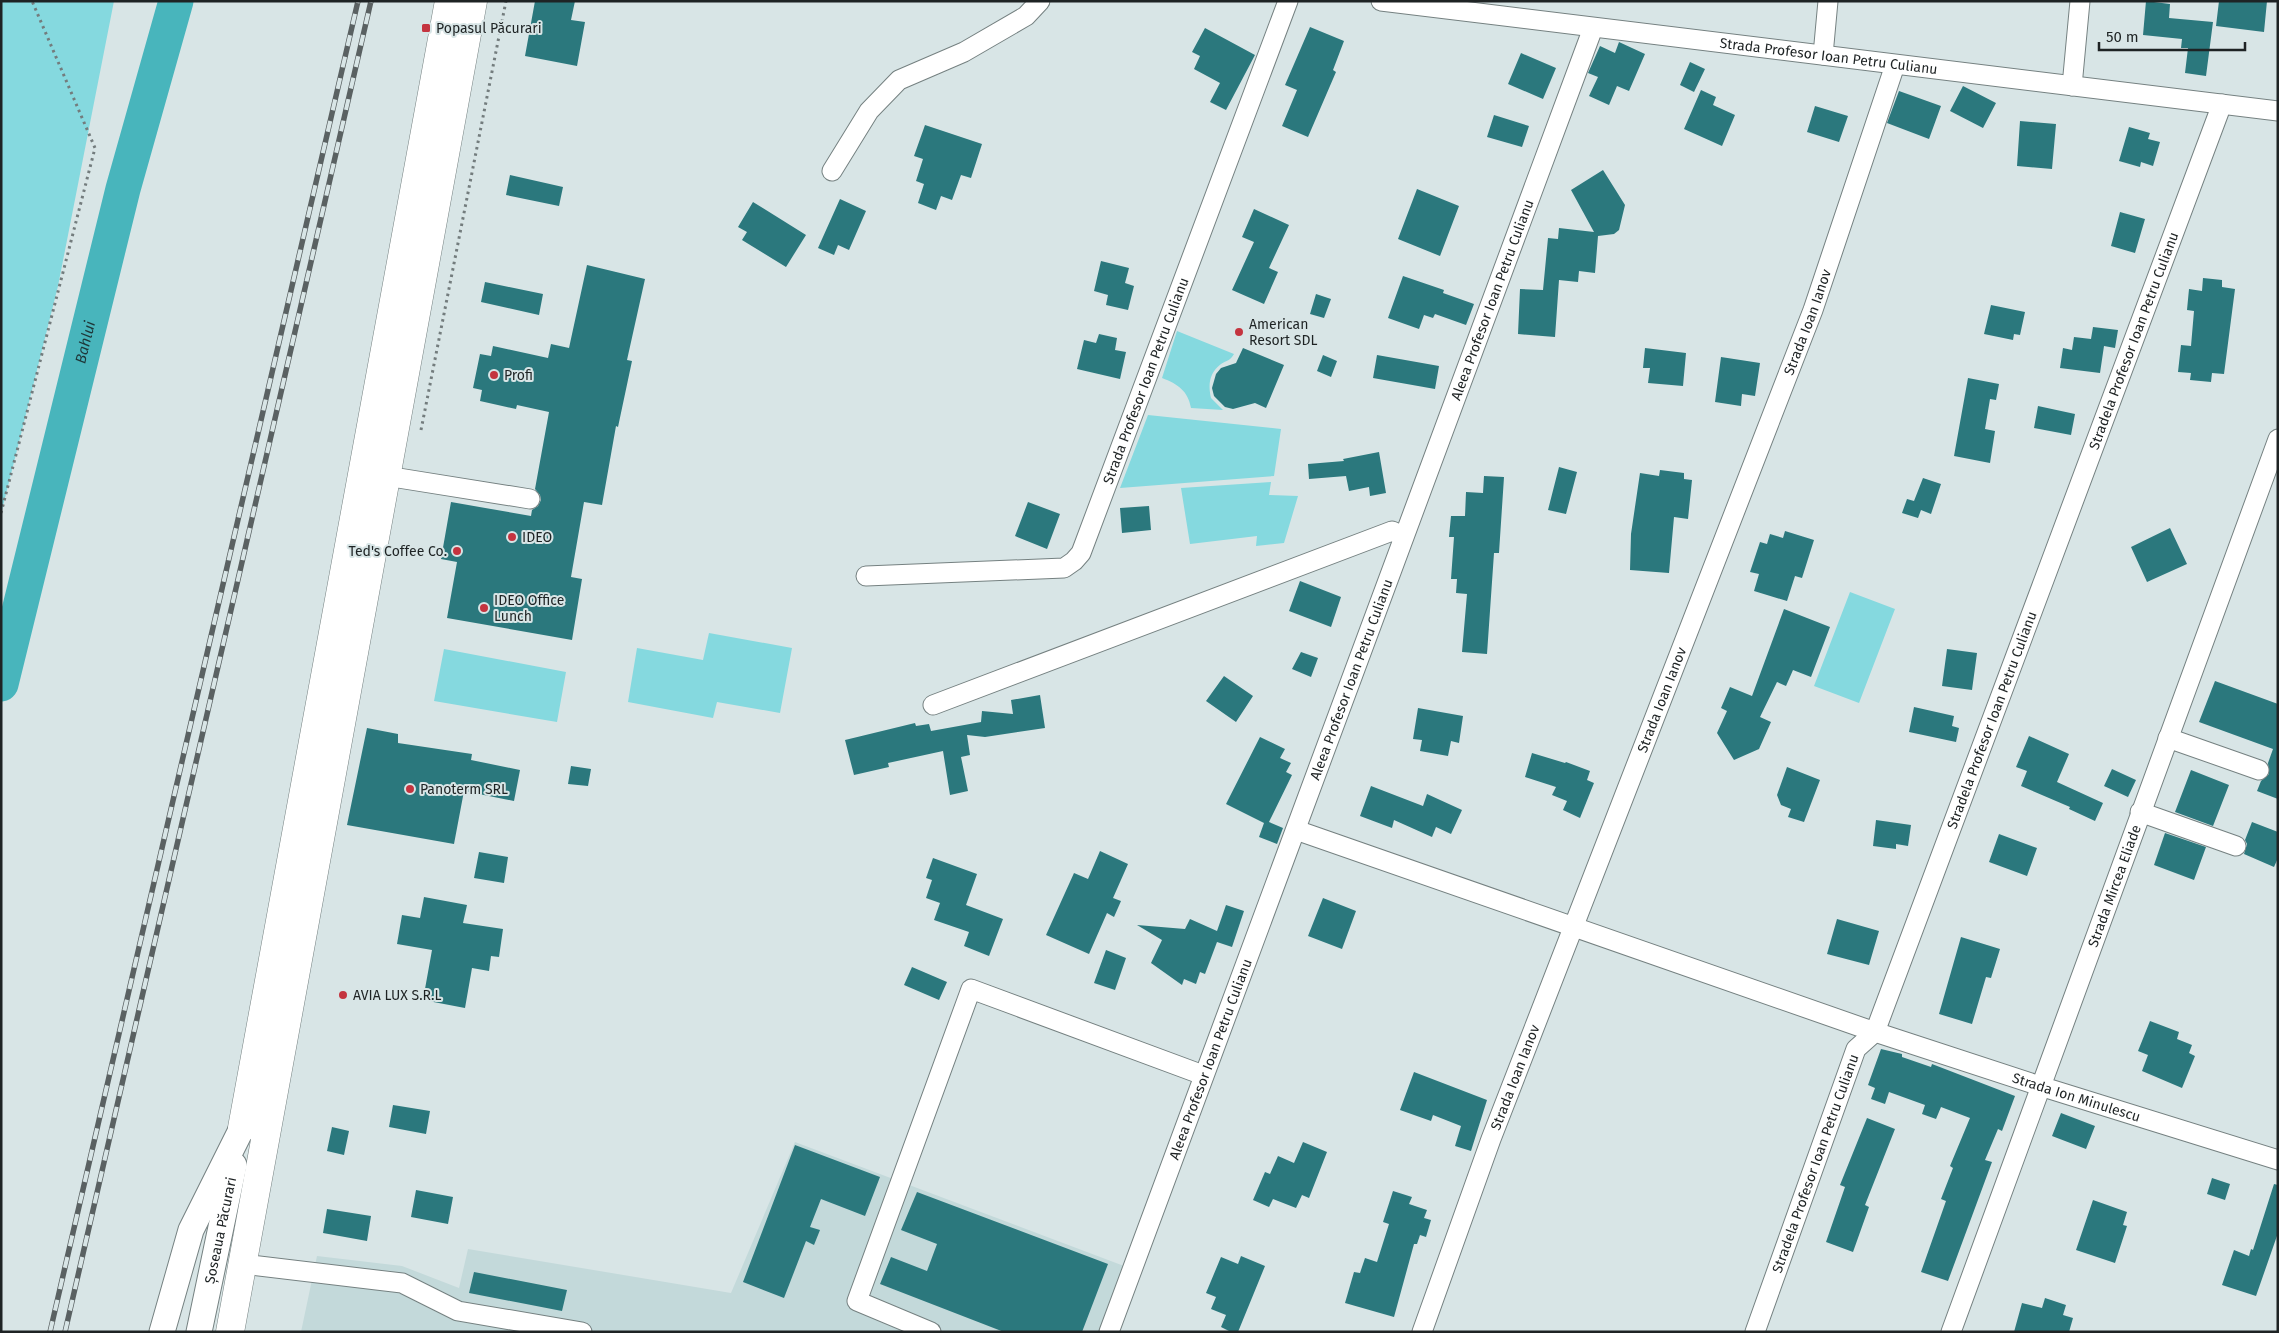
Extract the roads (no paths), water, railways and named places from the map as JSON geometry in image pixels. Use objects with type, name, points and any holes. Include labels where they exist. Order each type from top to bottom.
[{"type":"highway","points":[[242,1128],[449,1]]},
{"type":"highway","points":[[230,1332],[473,1]]},
{"type":"main road","points":[[162,1332],[191,1230],[242,1128]]},
{"type":"main road","name":"Șoseaua Păcurari","points":[[199,1332],[242,1128]]},
{"type":"street","points":[[832,171],[869,111],[899,80],[964,52],[1026,16],[1040,1]]},
{"type":"street","name":"Strada Profesor Ioan Petru Culianu","points":[[866,576],[1064,568],[1081,553],[1288,1]]},
{"type":"street","name":"Strada Profesor Ioan Petru Culianu","points":[[1381,1],[2278,111]]},
{"type":"street","points":[[1822,55],[1828,1]]},
{"type":"street","points":[[2072,86],[2080,1]]},
{"type":"street","name":"Aleea Profesor Ioan Petru Culianu","points":[[1109,1332],[1593,28]]},
{"type":"street","name":"Strada Ioan Ianov","points":[[1422,1332],[1491,1139],[1813,310],[1896,65]]},
{"type":"street","name":"Stradela Profesor Ioan Petru Culianu","points":[[1756,1332],[1856,1049],[1876,1032],[2222,104]]},
{"type":"street","name":"Strada Mircea Eliade","points":[[1951,1332],[2278,439]]},
{"type":"street","points":[[386,476],[530,499]]},
{"type":"street","points":[[933,705],[1392,531],[1403,536]]},
{"type":"street","points":[[2168,738],[2259,770]]},
{"type":"street","points":[[2140,812],[2236,846]]},
{"type":"street","name":"Strada Ion Minulescu","points":[[1296,830],[1876,1032],[2040,1086],[2278,1160]]},
{"type":"street","points":[[921,1330],[857,1301],[971,989],[1203,1075]]},
{"type":"street","points":[[243,1264],[402,1283],[458,1311],[582,1332]]},
{"type":"waterway","name":"Bahlui","points":[[1,684],[123,189],[176,1]]},
{"type":"railway","points":[[50,1332],[358,1]]},
{"type":"railway","points":[[65,1332],[371,1]]},
{"type":"place","name":"Popasul Păcurari","points":[[426,28]]},
{"type":"place","name":"American Resort SDL","points":[[1239,332]]},
{"type":"place","name":"Profi","points":[[494,375]]},
{"type":"place","name":"IDEO","points":[[512,537]]},
{"type":"place","name":"Ted's Coffee Co.","points":[[457,551]]},
{"type":"place","name":"IDEO Office Lunch","points":[[484,608]]},
{"type":"place","name":"Panoterm SRL","points":[[410,789]]},
{"type":"place","name":"AVIA LUX S.R.L","points":[[343,995]]}]
